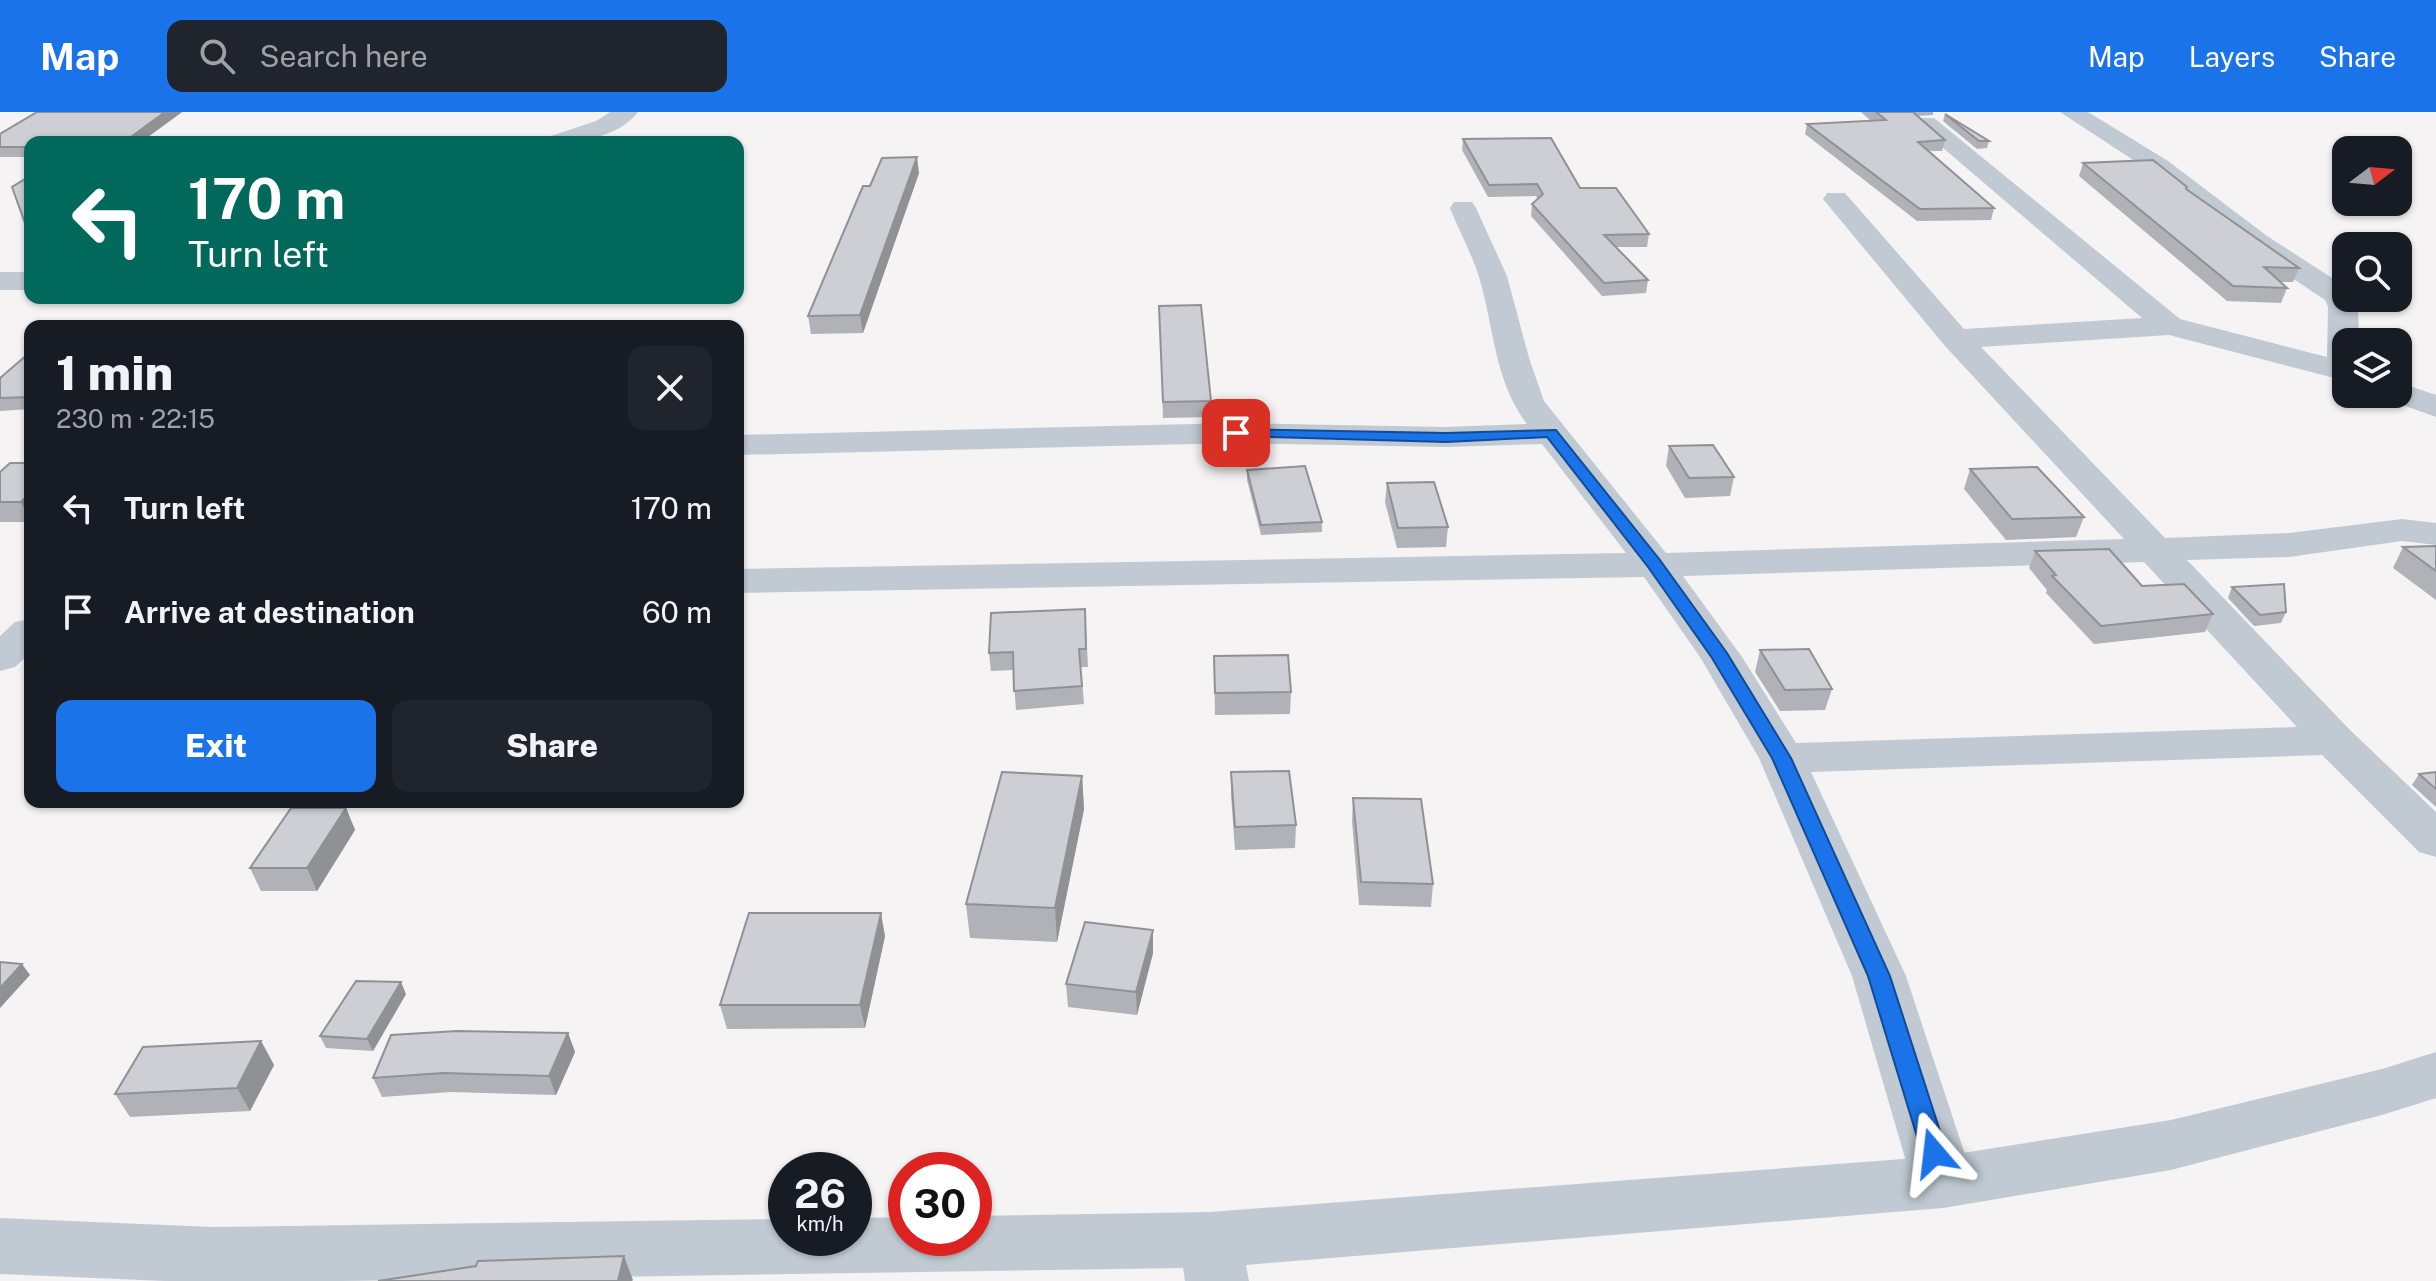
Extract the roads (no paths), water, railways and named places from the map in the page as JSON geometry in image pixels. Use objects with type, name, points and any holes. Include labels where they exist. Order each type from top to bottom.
[{"type":"street","points":[[575,136],[604,126],[626,112]]},
{"type":"street","points":[[2072,112],[2150,160],[2257,242],[2338,295],[2343,307],[2343,328]]},
{"type":"street","points":[[1926,123],[2169,326]]},
{"type":"street","points":[[1836,199],[1956,339],[2334,740],[2436,840]]},
{"type":"street","points":[[1463,208],[1493,276],[1513,358],[1528,403],[1654,563],[1721,657],[1782,758],[1879,976],[1943,1182]]},
{"type":"street","points":[[0,281],[24,281]]},
{"type":"street","points":[[1956,339],[2169,326],[2332,367]]},
{"type":"street","points":[[2412,398],[2436,407]]},
{"type":"street","points":[[744,445],[1220,434],[1446,437],[1551,433]]},
{"type":"street","points":[[744,581],[1808,562],[2289,545],[2402,530],[2436,534]]},
{"type":"street","points":[[0,658],[24,636]]},
{"type":"street","points":[[1782,758],[2334,740]]},
{"type":"street","points":[[0,1246],[206,1268],[1213,1261],[1943,1182],[2171,1145],[2382,1092],[2436,1075]]}]
